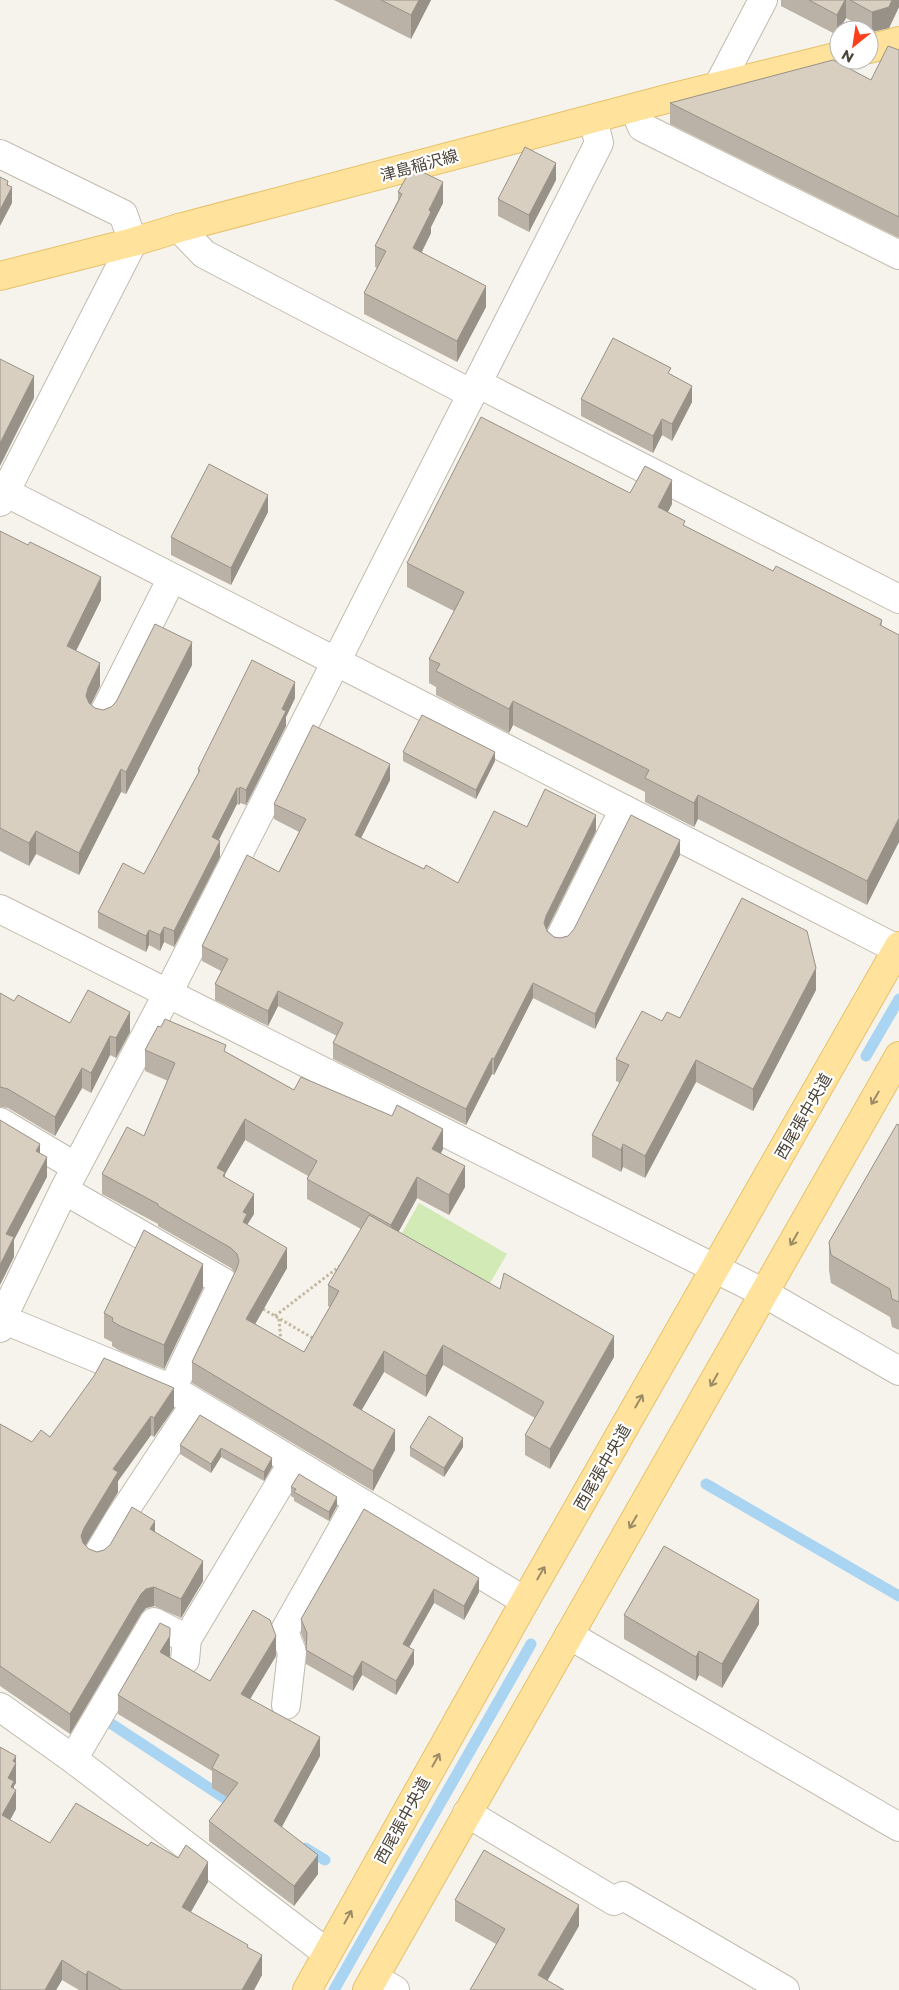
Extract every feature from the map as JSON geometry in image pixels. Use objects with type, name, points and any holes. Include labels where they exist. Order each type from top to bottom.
[{"type":"main road","points":[[879,46],[899,41]]},
{"type":"main road","name":"津島稲沢線","points":[[0,276],[634,108],[829,58]]},
{"type":"main road","name":"西尾張中央道","points":[[306,1990],[525,1601],[898,947]]},
{"type":"main road","points":[[379,1986],[467,1813],[899,1056]]},
{"type":"street","points":[[718,86],[763,0]]},
{"type":"street","points":[[634,108],[642,126],[899,255]]},
{"type":"street","points":[[525,1601],[172,1389],[1,1321],[70,1179],[168,993],[599,143],[593,119]]},
{"type":"street","points":[[0,154],[123,214],[133,242],[2,497],[172,578],[898,947]]},
{"type":"street","points":[[179,228],[204,254],[899,599]]},
{"type":"street","points":[[102,717],[172,578]]},
{"type":"street","points":[[560,938],[624,809]]},
{"type":"street","points":[[0,909],[716,1268],[764,1293],[899,1371]]},
{"type":"street","points":[[0,1122],[70,1179],[223,1282],[172,1389]]},
{"type":"street","points":[[97,1556],[118,1519],[195,1404]]},
{"type":"street","points":[[72,1758],[154,1622],[186,1649],[293,1462]]},
{"type":"street","points":[[286,1705],[292,1652],[284,1632],[358,1501]]},
{"type":"street","points":[[569,1635],[899,1827]]},
{"type":"street","points":[[0,1707],[72,1758],[327,1953]]},
{"type":"street","points":[[467,1813],[614,1901],[623,1896],[785,1990]]},
{"type":"path","points":[[274,1316],[342,1265]]},
{"type":"path","points":[[327,1276],[333,1279]]},
{"type":"path","points":[[263,1309],[320,1342]]},
{"type":"path","points":[[279,1318],[282,1338],[280,1350]]},
{"type":"green space","points":[[419,1203],[507,1254],[482,1297],[394,1247]]},
{"type":"building","points":[[381,0],[419,0],[411,15]]},
{"type":"building","points":[[809,0],[845,0],[837,15]]},
{"type":"building","points":[[850,0],[892,0],[889,7],[872,12]]},
{"type":"building","points":[[888,46],[899,50],[899,217],[670,103],[829,61],[829,70],[852,70],[871,80],[876,70],[879,70],[879,64]]},
{"type":"building","points":[[525,147],[556,163],[529,215],[498,199]]},
{"type":"building","points":[[412,167],[443,182],[413,248],[486,286],[457,341],[364,293],[386,251],[375,246],[402,194],[398,192]]},
{"type":"building","points":[[0,177],[8,181],[7,185],[12,187],[0,210]]},
{"type":"building","points":[[613,338],[671,368],[668,373],[692,386],[672,424],[662,419],[653,436],[581,399]]},
{"type":"building","points":[[0,359],[34,376],[0,443]]},
{"type":"building","points":[[481,417],[630,493],[645,466],[672,480],[658,507],[685,521],[683,525],[773,571],[776,566],[882,620],[880,625],[899,635],[899,818],[867,881],[698,795],[694,803],[645,778],[649,770],[513,701],[509,709],[436,671],[440,664],[429,659],[464,592],[407,563]]},
{"type":"building","points":[[209,464],[268,495],[231,568],[171,537]]},
{"type":"building","points":[[0,531],[28,545],[30,542],[101,577],[67,646],[100,663],[86,696],[89,703],[95,708],[103,710],[111,707],[116,702],[155,624],[192,642],[126,772],[121,769],[79,853],[36,831],[29,843],[0,828]]},
{"type":"building","points":[[252,660],[295,682],[282,709],[286,711],[246,790],[240,787],[239,789],[237,788],[212,837],[220,841],[174,931],[164,927],[160,935],[149,930],[146,936],[98,912],[123,863],[144,874],[200,770],[198,769]]},
{"type":"building","points":[[422,715],[495,752],[476,790],[403,752]]},
{"type":"building","points":[[313,725],[390,764],[355,835],[424,869],[426,865],[458,883],[494,811],[527,827],[545,789],[596,815],[546,916],[544,923],[547,931],[554,937],[568,936],[574,929],[631,815],[680,840],[595,1014],[533,983],[466,1109],[333,1043],[343,1023],[278,991],[268,1011],[215,984],[228,959],[202,946],[247,855],[279,872],[306,819],[274,804]]},
{"type":"building","points":[[742,898],[807,931],[816,968],[753,1089],[696,1060],[645,1156],[623,1144],[621,1150],[592,1135],[629,1065],[616,1059],[642,1011],[662,1021],[667,1012],[680,1018]]},
{"type":"building","points":[[88,990],[130,1012],[116,1038],[110,1036],[91,1073],[82,1068],[55,1117],[8,1089],[0,1087],[0,993],[14,1001],[18,995],[70,1023]]},
{"type":"building","points":[[165,1019],[226,1045],[224,1051],[294,1090],[301,1077],[392,1116],[397,1105],[443,1129],[432,1149],[465,1166],[449,1195],[417,1177],[391,1225],[307,1179],[317,1161],[245,1119],[217,1168],[225,1172],[223,1176],[254,1194],[243,1212],[247,1214],[243,1222],[287,1248],[246,1319],[304,1352],[339,1291],[328,1285],[369,1215],[500,1289],[504,1273],[614,1336],[550,1449],[525,1435],[544,1402],[443,1345],[426,1376],[384,1351],[353,1405],[395,1430],[373,1471],[192,1362],[237,1268],[239,1261],[237,1254],[231,1248],[158,1206],[158,1204],[102,1174],[127,1127],[144,1136],[175,1063],[145,1050],[158,1026],[161,1027]]},
{"type":"building","points":[[0,1120],[40,1144],[36,1151],[47,1157],[6,1234],[14,1237],[0,1265]]},
{"type":"building","points":[[897,1124],[899,1125],[899,1302],[892,1299],[890,1289],[831,1255],[829,1242]]},
{"type":"building","points":[[144,1230],[203,1264],[164,1345],[120,1326],[112,1321],[113,1318],[104,1313]]},
{"type":"building","points":[[104,1358],[174,1388],[154,1418],[151,1416],[113,1469],[118,1472],[84,1528],[81,1536],[83,1543],[89,1549],[97,1552],[104,1550],[110,1545],[132,1507],[155,1521],[150,1529],[203,1561],[181,1599],[154,1587],[146,1589],[141,1594],[70,1714],[0,1666],[0,1424],[32,1442],[41,1430],[50,1437],[94,1376]]},
{"type":"building","points":[[200,1415],[272,1458],[264,1472],[221,1448],[211,1464],[180,1445]]},
{"type":"building","points":[[429,1416],[463,1438],[444,1468],[410,1447]]},
{"type":"building","points":[[299,1474],[337,1497],[329,1512],[294,1492],[296,1489],[291,1487]]},
{"type":"building","points":[[364,1509],[479,1578],[464,1606],[434,1589],[403,1644],[414,1650],[396,1681],[362,1661],[353,1677],[306,1650],[307,1633],[301,1619]]},
{"type":"building","points":[[664,1546],[759,1600],[722,1664],[699,1651],[696,1657],[624,1615]]},
{"type":"building","points":[[253,1610],[270,1620],[276,1636],[241,1694],[320,1737],[274,1821],[318,1855],[294,1886],[209,1821],[238,1783],[212,1768],[219,1755],[118,1695],[160,1623],[170,1628],[170,1636],[160,1652],[210,1681]]},
{"type":"building","points":[[0,1747],[16,1756],[13,1761],[16,1763],[8,1778],[14,1781],[11,1787],[16,1790],[2,1815],[50,1843],[76,1803],[148,1846],[151,1842],[178,1858],[186,1845],[208,1862],[182,1907],[262,1955],[242,1990],[122,1990],[88,1971],[86,1975],[62,1960],[45,1990],[0,1990]]},
{"type":"building","points":[[484,1850],[579,1905],[538,1975],[564,1990],[470,1990],[505,1929],[455,1900]]},
{"type":"waterway","points":[[866,1056],[899,999]]},
{"type":"waterway","points":[[706,1484],[899,1596]]},
{"type":"waterway","points":[[334,1990],[531,1644]]},
{"type":"waterway","points":[[104,1719],[238,1807]]},
{"type":"waterway","points":[[305,1848],[325,1860]]}]
